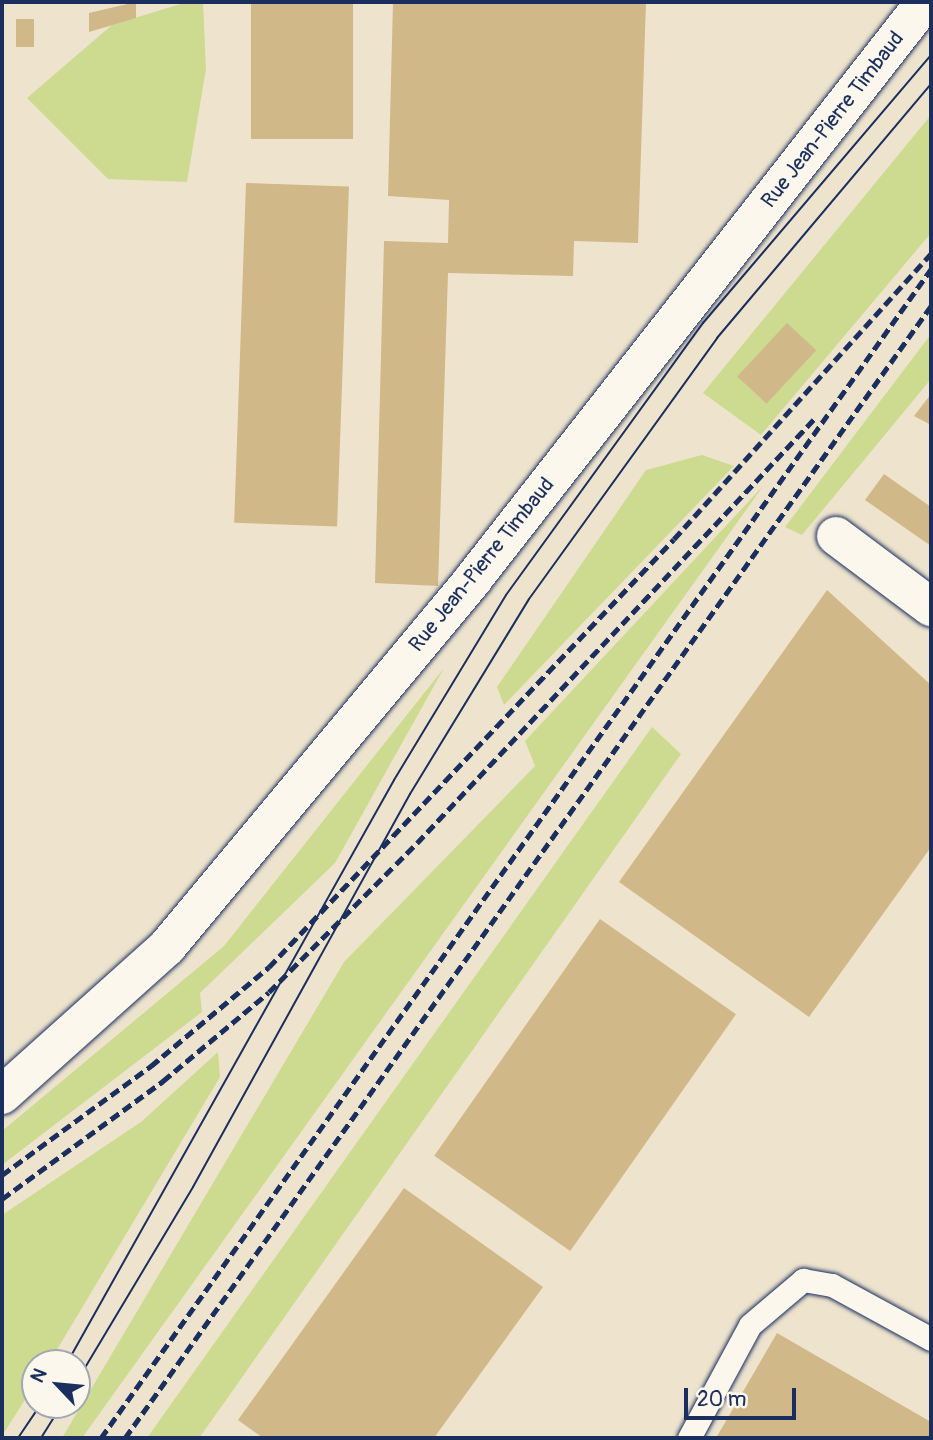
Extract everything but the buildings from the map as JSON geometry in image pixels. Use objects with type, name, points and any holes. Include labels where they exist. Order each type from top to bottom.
[{"type":"street","name":"Rue Jean-Pierre Timbaud","points":[[2,1095],[167,947],[474,578],[925,2]]},
{"type":"street","points":[[836,536],[931,607]]},
{"type":"lane","points":[[689,1438],[750,1325],[803,1280],[832,1285],[931,1339]]},
{"type":"green space","points":[[187,2],[203,2],[206,69],[187,182],[108,179],[27,98],[112,25]]},
{"type":"green space","points":[[931,115],[931,233],[761,435],[703,393]]},
{"type":"green space","points":[[931,334],[931,379],[802,535],[785,527]]},
{"type":"green space","points":[[702,455],[734,466],[504,705],[497,687],[646,470]]},
{"type":"green space","points":[[764,485],[82,1438],[62,1438],[73,1419],[91,1419],[91,1389],[344,962],[535,766],[525,741]]},
{"type":"green space","points":[[444,668],[335,863],[200,993],[202,1012],[2,1165],[2,1131],[224,946]]},
{"type":"green space","points":[[652,727],[681,754],[219,1410],[199,1438],[147,1438]]},
{"type":"green space","points":[[218,1052],[220,1077],[57,1349],[21,1349],[21,1406],[2,1436],[2,1215],[141,1122]]},
{"type":"tram line","points":[[75,1349],[394,780],[506,595],[703,323],[931,55]]},
{"type":"tram line","points":[[91,1358],[193,1187],[410,794],[529,599],[717,338],[931,84]]},
{"type":"tram line","points":[[18,1438],[31,1419]]},
{"type":"tram line","points":[[41,1438],[53,1419]]},
{"type":"railway","points":[[2,1175],[151,1066],[269,967],[674,539],[931,254]]},
{"type":"railway","points":[[101,1438],[931,269]]},
{"type":"railway","points":[[125,1438],[931,306]]},
{"type":"railway","points":[[2,1199],[163,1081],[269,992],[417,843],[816,417]]}]
